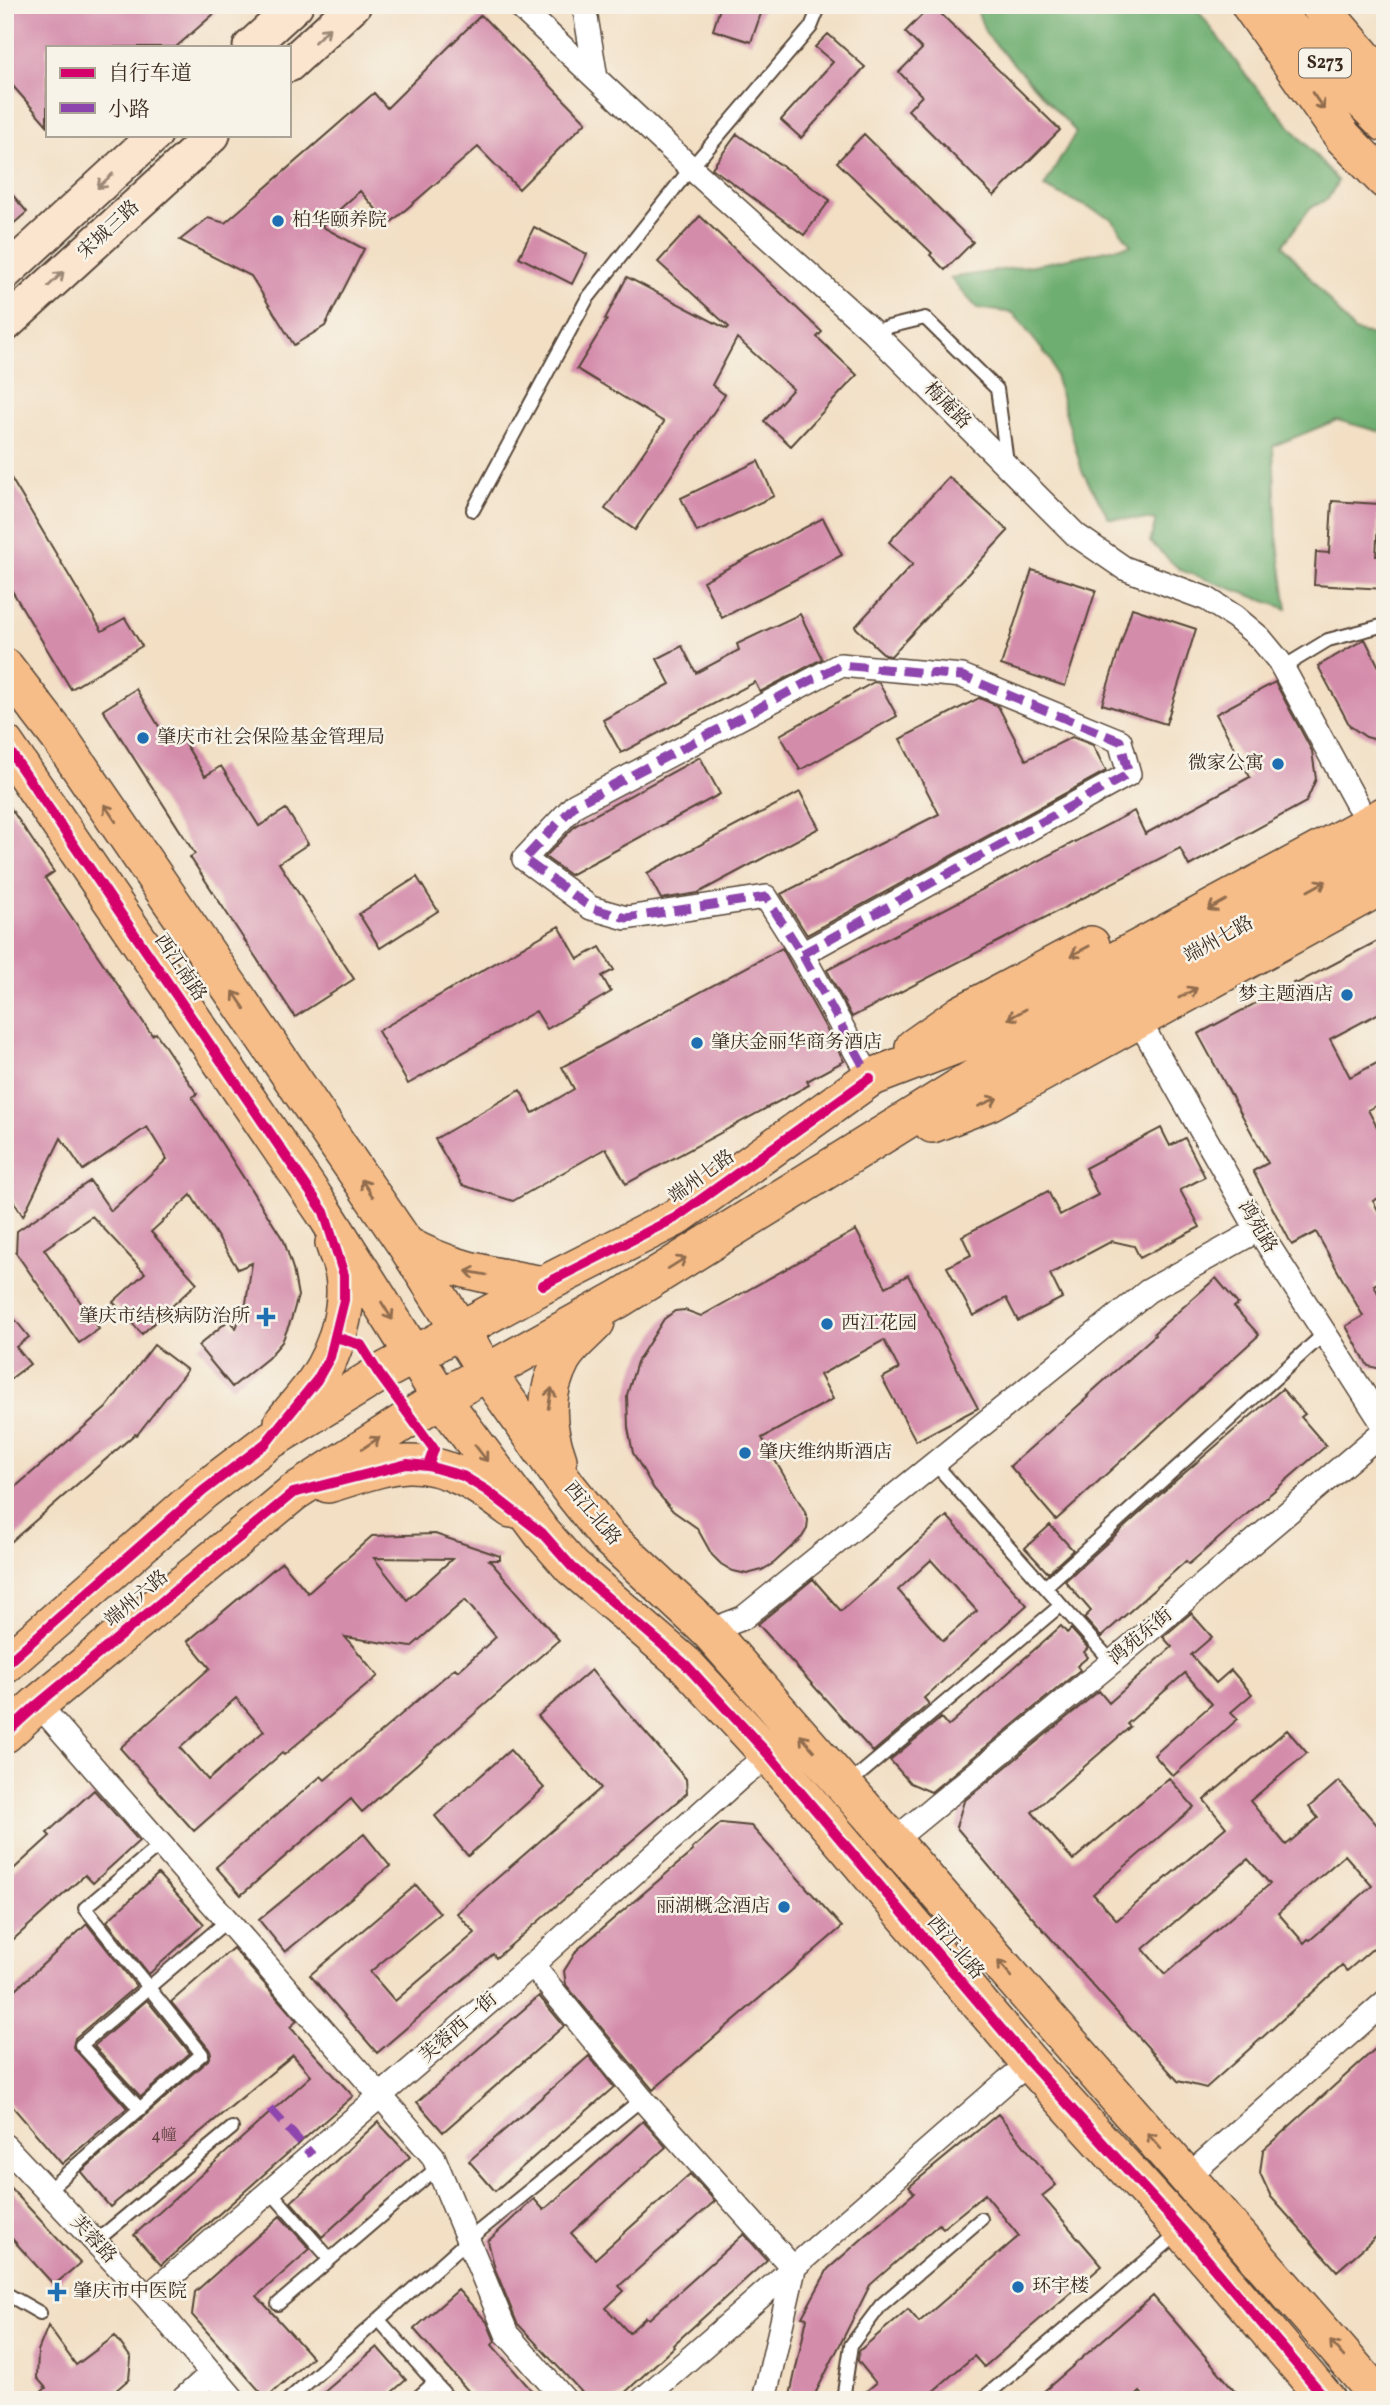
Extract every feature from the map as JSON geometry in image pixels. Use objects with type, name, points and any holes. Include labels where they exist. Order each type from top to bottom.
[{"type":"main road","points":[[251,46],[296,5]]},
{"type":"main road","points":[[290,64],[354,5]]},
{"type":"main road","points":[[1250,5],[1343,137],[1385,180]]},
{"type":"main road","name":"S273","points":[[1266,5],[1384,123]]},
{"type":"main road","name":"S273","points":[[1319,5],[1385,82]]},
{"type":"main road","points":[[1341,5],[1385,41]]},
{"type":"main road","name":"宋城三路","points":[[5,273],[154,136]]},
{"type":"main road","name":"宋城三路","points":[[5,325],[212,136]]},
{"type":"main road","name":"西江南路","points":[[5,667],[59,737],[323,1123],[406,1245],[486,1371]]},
{"type":"main road","name":"西江南路","points":[[5,744],[324,1212],[440,1398]]},
{"type":"main road","name":"端州七路","points":[[266,1443],[379,1374],[543,1284],[675,1218],[870,1078],[967,1041],[1376,803]]},
{"type":"main road","name":"端州七路","points":[[440,1398],[619,1299],[979,1075],[1131,987],[1385,849]]},
{"type":"main road","points":[[856,1153],[989,1102],[1385,884]]},
{"type":"main road","points":[[282,1149],[306,1145],[323,1123]]},
{"type":"main road","points":[[266,1443],[317,1380],[330,1357],[340,1322],[344,1300],[344,1275],[324,1212]]},
{"type":"main road","points":[[406,1245],[432,1259],[464,1270],[543,1284]]},
{"type":"main road","points":[[568,1487],[547,1419],[550,1393],[563,1357],[619,1299]]},
{"type":"main road","name":"西江北路","points":[[486,1371],[568,1487],[607,1536],[709,1632],[1382,2400]]},
{"type":"main road","name":"端州六路","points":[[5,1734],[293,1493],[440,1398]]},
{"type":"main road","name":"西江北路","points":[[440,1398],[542,1533],[572,1567],[686,1665],[769,1755],[1030,2063],[1182,2231],[1321,2398]]},
{"type":"main road","name":"端州六路","points":[[5,1665],[191,1501],[266,1443]]},
{"type":"main road","points":[[293,1493],[407,1464],[429,1466],[463,1475],[542,1533]]},
{"type":"main road","points":[[191,1501],[212,1507],[226,1521],[229,1546]]},
{"type":"main road","points":[[572,1567],[607,1536]]},
{"type":"street","name":"梅庵路","points":[[518,5],[691,168],[872,331],[1076,535],[1124,568],[1207,599],[1261,638],[1376,803]]},
{"type":"street","points":[[584,5],[596,78]]},
{"type":"street","points":[[802,954],[1129,774],[1120,741],[962,676],[841,665],[575,805],[524,859],[591,908],[626,918],[765,897],[802,954],[870,1078]]},
{"type":"street","name":"鸿苑路","points":[[1139,1021],[1258,1230],[1385,1429]]},
{"type":"street","points":[[709,1632],[743,1618],[1148,1291],[1258,1230]]},
{"type":"street","name":"鸿苑东街","points":[[893,1841],[1112,1662],[1385,1429]]},
{"type":"street","points":[[38,1704],[433,2156],[506,2333],[565,2400]]},
{"type":"street","name":"芙蓉西一街","points":[[147,2297],[532,1965],[744,1774],[769,1755]]},
{"type":"street","points":[[532,1965],[642,2099],[794,2269]]},
{"type":"street","points":[[1186,2178],[1385,2002]]},
{"type":"street","points":[[642,2400],[1030,2063]]},
{"type":"street","name":"芙蓉路","points":[[5,2146],[147,2297],[234,2400]]},
{"type":"street","points":[[764,2400],[794,2269]]},
{"type":"street","points":[[182,2400],[212,2373]]},
{"type":"lane","points":[[473,510],[587,299],[691,168],[811,27],[820,5]]},
{"type":"lane","points":[[872,331],[925,318],[997,388],[1007,466]]},
{"type":"lane","points":[[1282,668],[1328,640],[1385,625]]},
{"type":"lane","points":[[1045,1587],[1325,1333]]},
{"type":"lane","points":[[935,1464],[1112,1662]]},
{"type":"lane","points":[[845,1787],[1061,1605]]},
{"type":"lane","points":[[47,2191],[202,2054],[85,1908],[161,1844]]},
{"type":"lane","points":[[140,2109],[81,2045],[228,1920]]},
{"type":"lane","points":[[288,2400],[468,2240],[642,2099]]},
{"type":"lane","points":[[95,2242],[232,2128]]},
{"type":"lane","points":[[278,2304],[438,2167]]},
{"type":"lane","points":[[270,2191],[330,2259]]},
{"type":"lane","points":[[843,2400],[851,2345],[881,2305],[981,2220]]},
{"type":"lane","points":[[981,2400],[1182,2231]]},
{"type":"lane","points":[[5,2293],[40,2313]]},
{"type":"lane","points":[[378,2319],[450,2400]]},
{"type":"lane","points":[[415,2400],[435,2382]]},
{"type":"green space","points":[[975,5],[1194,5],[1248,78],[1338,181],[1328,199],[1310,208],[1283,245],[1354,331],[1385,338],[1385,433],[1337,420],[1273,446],[1277,537],[1287,609],[1180,570],[1150,542],[1156,520],[1109,518],[1082,471],[1051,361],[1013,313],[977,308],[950,278],[1040,264],[1131,245],[1111,218],[1044,187],[1076,132],[986,34]]},
{"type":"building","points":[[16,5],[224,5],[177,46],[46,46],[46,124],[5,77],[5,22]]},
{"type":"building","points":[[721,5],[764,5],[751,42],[713,30]]},
{"type":"building","points":[[932,5],[1060,130],[994,196],[908,110],[922,96],[899,72],[922,49],[905,32]]},
{"type":"building","points":[[481,15],[586,122],[519,189],[478,147],[389,224],[360,191],[321,226],[364,249],[325,326],[294,345],[251,276],[180,240],[208,218],[225,223],[374,93],[387,108]]},
{"type":"building","points":[[828,34],[865,67],[801,138],[781,120],[833,62],[815,47]]},
{"type":"building","points":[[737,134],[830,200],[804,235],[712,168]]},
{"type":"building","points":[[864,134],[973,242],[945,270],[930,255],[932,253],[837,162]]},
{"type":"building","points":[[5,186],[27,212],[5,231]]},
{"type":"building","points":[[700,216],[822,332],[817,337],[857,375],[791,446],[764,421],[793,389],[737,338],[712,385],[725,395],[635,530],[605,509],[664,422],[577,369],[607,320],[605,319],[627,277],[727,329],[729,327],[658,262]]},
{"type":"building","points":[[534,227],[587,254],[572,284],[519,257]]},
{"type":"building","points":[[758,461],[774,496],[697,532],[681,498]]},
{"type":"building","points":[[5,468],[102,631],[125,618],[142,646],[71,689],[5,579]]},
{"type":"building","points":[[949,477],[1008,531],[891,656],[885,655],[855,627],[913,564],[889,542]]},
{"type":"building","points":[[1332,501],[1379,504],[1376,556],[1385,556],[1385,589],[1314,585],[1316,552],[1329,553]]},
{"type":"building","points":[[823,518],[842,555],[722,618],[703,581]]},
{"type":"building","points":[[1032,570],[1096,590],[1065,686],[1001,665]]},
{"type":"building","points":[[1132,608],[1196,629],[1166,724],[1102,704]]},
{"type":"building","points":[[800,614],[822,659],[760,692],[755,682],[621,753],[603,720],[670,684],[657,659],[682,646],[696,673],[739,650],[737,644]]},
{"type":"building","points":[[1365,639],[1385,679],[1385,742],[1366,737],[1350,726],[1318,666]]},
{"type":"building","points":[[874,682],[879,683],[897,716],[800,770],[780,735]]},
{"type":"building","points":[[1275,682],[1312,751],[1316,779],[1306,802],[1189,866],[1180,848],[852,1017],[827,970],[1134,811],[1145,834],[1250,777],[1216,714]]},
{"type":"building","points":[[136,689],[168,741],[179,734],[205,776],[221,766],[259,826],[286,809],[308,844],[279,863],[354,979],[295,1017],[190,857],[195,854],[103,710]]},
{"type":"building","points":[[979,698],[998,706],[1026,760],[1072,737],[1093,745],[1106,771],[807,935],[781,894],[939,814],[900,739]]},
{"type":"building","points":[[700,757],[720,794],[570,875],[545,857],[576,825]]},
{"type":"building","points":[[800,792],[819,828],[698,893],[661,899],[647,873]]},
{"type":"building","points":[[5,800],[54,872],[45,878],[152,1035],[156,1033],[197,1094],[192,1097],[284,1241],[298,1296],[291,1320],[282,1342],[268,1358],[232,1387],[198,1346],[229,1320],[236,1328],[246,1303],[252,1263],[238,1269],[191,1195],[151,1232],[197,1283],[142,1334],[113,1302],[145,1273],[92,1216],[44,1249],[99,1329],[79,1343],[16,1253],[17,1231],[90,1181],[111,1211],[167,1159],[147,1127],[83,1170],[61,1138],[23,1216],[5,1188]]},
{"type":"building","points":[[417,877],[438,911],[380,948],[359,914]]},
{"type":"building","points":[[559,926],[578,959],[600,947],[614,970],[602,976],[611,992],[547,1029],[536,1011],[408,1084],[378,1031]]},
{"type":"building","points":[[1385,937],[1385,1010],[1330,1039],[1350,1077],[1385,1059],[1385,1101],[1368,1110],[1385,1142],[1385,1195],[1373,1201],[1385,1223],[1385,1279],[1374,1285],[1385,1307],[1385,1370],[1368,1366],[1346,1326],[1363,1316],[1316,1232],[1292,1245],[1253,1171],[1268,1163],[1198,1034]]},
{"type":"building","name":"肇庆金丽华商务酒店","points":[[782,948],[844,1061],[807,1081],[809,1085],[626,1184],[606,1148],[513,1201],[462,1185],[435,1139],[520,1090],[533,1113],[574,1089],[562,1067]]},
{"type":"building","points":[[1161,1128],[1170,1146],[1185,1138],[1205,1177],[1180,1190],[1200,1227],[1140,1258],[1134,1246],[1112,1241],[1050,1274],[1062,1298],[1018,1321],[1006,1298],[973,1316],[947,1267],[971,1255],[962,1236],[1048,1191],[1060,1215],[1098,1195],[1085,1168]]},
{"type":"building","points":[[856,1230],[886,1287],[908,1275],[978,1408],[916,1441],[882,1378],[899,1369],[884,1340],[820,1375],[833,1399],[762,1438],[804,1510],[808,1520],[807,1529],[774,1563],[762,1570],[747,1574],[733,1571],[712,1555],[697,1528],[673,1511],[654,1489],[633,1453],[628,1428],[627,1395],[637,1362],[664,1319],[675,1311],[685,1310],[701,1316]]},
{"type":"building","points":[[1216,1278],[1238,1304],[1234,1307],[1259,1335],[1056,1520],[1010,1466]]},
{"type":"building","points":[[5,1307],[29,1337],[16,1347],[30,1364],[5,1383]]},
{"type":"building","points":[[154,1345],[187,1370],[137,1435],[5,1547],[5,1496],[106,1408]]},
{"type":"building","points":[[1282,1389],[1305,1414],[1301,1417],[1326,1446],[1189,1564],[1186,1561],[1101,1637],[1084,1618],[1091,1611],[1065,1581]]},
{"type":"building","points":[[947,1516],[1027,1605],[924,1698],[929,1704],[873,1752],[758,1624],[813,1579],[841,1611]],"holes":[[[931,1560],[977,1611],[943,1641],[898,1590]]]},
{"type":"building","points":[[1050,1525],[1073,1550],[1048,1573],[1025,1548]]},
{"type":"building","points":[[435,1534],[500,1556],[500,1560],[489,1560],[559,1640],[362,1812],[351,1799],[241,1895],[216,1867],[321,1776],[325,1780],[455,1668],[458,1671],[496,1637],[465,1600],[411,1647],[345,1637],[378,1676],[284,1755],[282,1753],[194,1831],[120,1748],[210,1668],[188,1641],[282,1562],[308,1593],[372,1536]],"holes":[[[374,1558],[452,1559],[407,1600]],[[236,1698],[264,1731],[208,1780],[180,1748]]]},
{"type":"building","points":[[1191,1613],[1212,1637],[1191,1655],[1216,1683],[1231,1670],[1252,1694],[1231,1712],[1238,1719],[1173,1776],[1154,1755],[1212,1704],[1185,1673],[1127,1724],[1130,1727],[1032,1812],[1073,1860],[1169,1778],[1194,1807],[1093,1894],[1117,1920],[1226,1827],[1204,1800],[1287,1730],[1307,1753],[1250,1801],[1286,1845],[1318,1818],[1309,1807],[1339,1781],[1385,1834],[1385,1938],[1347,1971],[1342,1966],[1206,2088],[1178,2081],[956,1827],[964,1801],[1099,1691],[1109,1703],[1172,1647],[1163,1637]],"holes":[[[1345,1855],[1372,1886],[1304,1943],[1278,1913]],[[1248,1859],[1270,1884],[1165,1974],[1143,1949]]]},
{"type":"building","points":[[1061,1626],[1067,1633],[1071,1629],[1088,1648],[1084,1652],[1088,1657],[1077,1666],[1080,1670],[931,1792],[910,1783],[890,1760],[941,1718],[948,1726]]},
{"type":"building","points":[[591,1670],[686,1779],[687,1793],[496,1958],[493,1954],[377,2053],[310,1975],[416,1885],[440,1913],[370,1972],[395,2001],[475,1933],[457,1913],[601,1788],[538,1716]]},
{"type":"building","points":[[510,1750],[544,1788],[468,1856],[435,1816]]},
{"type":"building","points":[[94,1790],[139,1841],[93,1883],[85,1875],[5,1947],[5,1877],[50,1836],[47,1833]]},
{"type":"building","points":[[721,1823],[751,1826],[842,1927],[653,2090],[566,1985],[564,1971],[577,1950],[693,1851],[692,1849]]},
{"type":"building","points":[[364,1834],[390,1866],[285,1952],[259,1920]]},
{"type":"building","points":[[158,1874],[204,1924],[149,1974],[107,1921]]},
{"type":"building","points":[[87,1924],[136,1986],[75,2038],[73,2047],[127,2108],[62,2164],[5,2098],[5,1977],[16,1989]]},
{"type":"building","points":[[233,1948],[297,2021],[290,2027],[353,2096],[161,2265],[134,2235],[311,2076],[293,2055],[110,2207],[81,2172],[208,2060],[211,2053],[209,2049],[171,2002]]},
{"type":"building","points":[[539,1996],[564,2026],[443,2132],[417,2102]]},
{"type":"building","points":[[147,2000],[190,2053],[141,2097],[94,2046]]},
{"type":"building","points":[[1385,2040],[1385,2229],[1337,2271],[1271,2197],[1260,2173],[1263,2150]]},
{"type":"building","points":[[589,2056],[614,2087],[495,2191],[469,2161]]},
{"type":"building","points":[[998,2114],[1056,2185],[1042,2196],[1102,2266],[984,2367],[974,2356],[923,2400],[856,2400],[876,2383],[858,2361],[859,2351],[908,2309],[919,2322],[1019,2236],[985,2194],[943,2228],[939,2224],[870,2285],[812,2400],[789,2400],[807,2318],[802,2317],[828,2269],[914,2193],[909,2187]]},
{"type":"building","points":[[643,2121],[666,2147],[571,2233],[595,2259],[690,2174],[715,2201],[619,2286],[624,2291],[606,2308],[629,2333],[646,2317],[649,2319],[744,2234],[767,2260],[617,2400],[589,2400],[517,2323],[495,2269],[488,2241],[534,2199],[544,2210]]},
{"type":"building","points":[[378,2122],[410,2157],[322,2237],[291,2202]]},
{"type":"building","points":[[5,2182],[80,2263],[54,2285],[5,2231]]},
{"type":"building","points":[[280,2216],[310,2249],[257,2296],[312,2357],[266,2398],[192,2315],[195,2292]]},
{"type":"building","points":[[458,2290],[487,2322],[495,2341],[492,2345],[540,2400],[476,2400],[414,2329]]},
{"type":"building","points":[[1153,2296],[1243,2400],[1147,2400],[1140,2392],[1132,2400],[1034,2400]]},
{"type":"building","points":[[48,2326],[76,2365],[115,2336],[131,2358],[129,2379],[105,2400],[32,2400],[46,2388],[37,2378],[38,2351]]},
{"type":"building","points":[[377,2347],[406,2380],[383,2400],[315,2400]]},
{"type":"marked path","points":[[802,954],[1129,774],[1120,741],[962,676],[840,665],[575,805],[524,859],[591,908],[626,918],[766,897],[802,954],[870,1078]]},
{"type":"marked path","points":[[270,2109],[312,2155]]},
{"type":"cycle path","points":[[5,744],[324,1212],[344,1275],[344,1300],[330,1357],[317,1380],[266,1443],[203,1491],[5,1665]]},
{"type":"cycle path","points":[[543,1285],[675,1218],[870,1078]]},
{"type":"cycle path","points":[[336,1337],[361,1345],[434,1449],[428,1466]]},
{"type":"cycle path","points":[[5,1734],[293,1493],[407,1464],[428,1466],[463,1476],[486,1490],[542,1533],[572,1567],[686,1665],[769,1755],[1030,2063],[1182,2230],[1327,2400]]},
{"type":"place","name":"柏华颐养院","points":[[278,221]]},
{"type":"place","name":"肇庆市社会保险基金管理局","points":[[143,738]]},
{"type":"place","name":"微家公寓","points":[[1278,764]]},
{"type":"place","name":"梦主题酒店","points":[[1347,995]]},
{"type":"place","name":"肇庆金丽华商务酒店","points":[[697,1043]]},
{"type":"place","name":"肇庆市结核病防治所","points":[[266,1317]]},
{"type":"place","name":"西江花园","points":[[827,1324]]},
{"type":"place","name":"肇庆维纳斯酒店","points":[[745,1453]]},
{"type":"place","name":"丽湖概念酒店","points":[[784,1907]]},
{"type":"place","name":"环宇楼","points":[[1018,2287]]},
{"type":"place","name":"肇庆市中医院","points":[[57,2292]]}]
